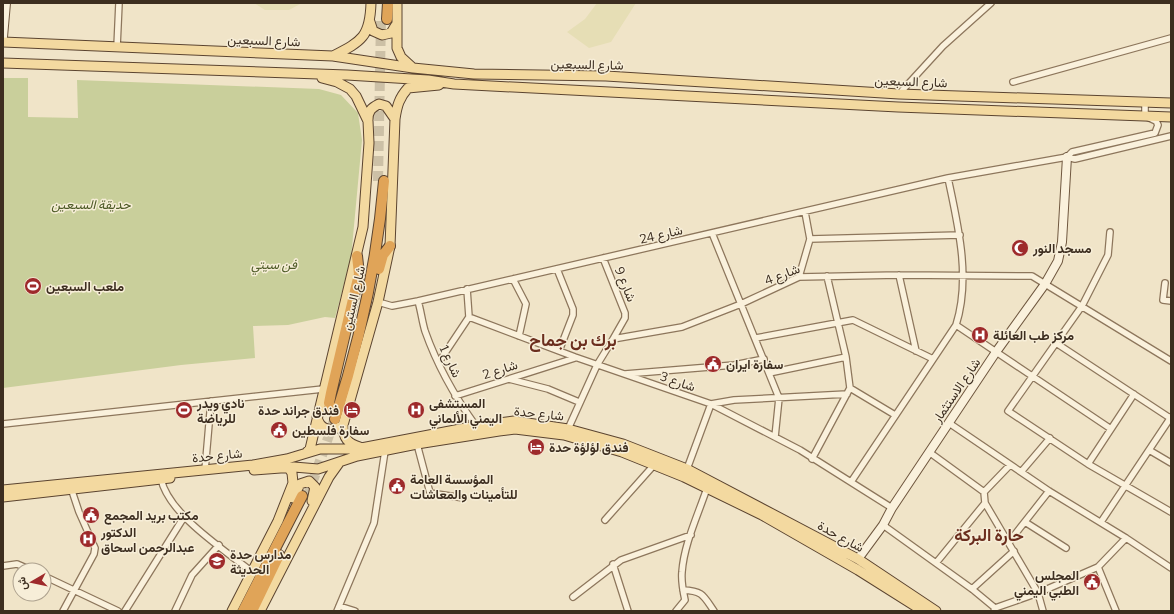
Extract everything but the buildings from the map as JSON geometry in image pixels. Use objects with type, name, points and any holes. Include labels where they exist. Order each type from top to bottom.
[{"type":"highway","points":[[382,3],[388,21]]},
{"type":"highway","points":[[388,3],[388,21]]},
{"type":"highway","name":"شارع الستين","points":[[335,417],[370,254],[381,181]]},
{"type":"highway","points":[[335,417],[347,395],[381,261],[383,255],[390,246]]},
{"type":"highway","points":[[335,417],[329,403],[330,393],[359,274],[357,256]]},
{"type":"highway","points":[[243,611],[305,497],[252,611]]},
{"type":"main road","points":[[371,3],[370,22],[373,31],[382,35],[391,33],[388,21],[397,3]]},
{"type":"main road","points":[[388,21],[398,51],[413,68]]},
{"type":"main road","points":[[333,56],[360,40],[370,22]]},
{"type":"main road","name":"شارع السبعين","points":[[3,42],[333,56],[413,68],[474,74],[606,76],[899,94],[1171,103]]},
{"type":"main road","name":"شارع السبعين","points":[[3,63],[299,73],[420,79],[454,84],[605,90],[898,107],[1171,117]]},
{"type":"main road","points":[[299,73],[338,82],[350,89],[361,103],[368,122]]},
{"type":"main road","points":[[580,75],[585,82],[580,89]]},
{"type":"main road","points":[[605,90],[600,83],[606,76]]},
{"type":"main road","points":[[317,417],[321,426],[326,430],[332,430],[335,417],[378,302],[390,246],[395,118],[401,96],[408,88],[454,84]]},
{"type":"main road","points":[[307,452],[310,449],[349,280],[357,256],[365,212],[369,143],[368,113],[371,107],[379,104],[386,106],[395,118]]},
{"type":"main road","points":[[335,417],[347,441],[361,448]]},
{"type":"main road","name":"شارع حدة","points":[[3,497],[72,491],[161,479],[288,467],[318,469],[357,456],[498,427],[514,421],[568,429],[623,444],[687,469],[858,559],[936,611]]},
{"type":"main road","name":"شارع حدة","points":[[3,490],[205,470],[287,459],[320,449],[361,448],[476,426],[498,427],[564,435],[622,452],[708,488],[762,515],[851,566],[923,611]]},
{"type":"main road","points":[[260,611],[333,469],[340,462]]},
{"type":"main road","points":[[232,611],[278,521],[293,483],[292,473],[288,467]]},
{"type":"main road","points":[[278,521],[285,513],[298,488],[306,481],[311,482],[315,487],[310,512]]},
{"type":"street","points":[[3,37],[6,3]]},
{"type":"street","points":[[117,47],[118,3]]},
{"type":"street","points":[[899,94],[943,46],[991,3]]},
{"type":"street","points":[[1013,82],[1171,38]]},
{"type":"street","points":[[1067,158],[1072,152],[1155,133],[1158,125],[1156,121],[1144,116],[1145,102]]},
{"type":"street","points":[[1067,158],[1075,159],[1104,153],[1171,136]]},
{"type":"street","points":[[1103,145],[1104,153]]},
{"type":"street","name":"شارع 24","points":[[378,302],[392,306],[418,301],[467,288],[513,279],[948,178],[1067,158]]},
{"type":"street","name":"شارع الاستثمار","points":[[858,559],[882,526],[892,508],[996,352],[1045,284],[1058,261],[1062,242],[1067,158]]},
{"type":"street","points":[[851,482],[895,414],[956,325],[962,307],[960,235],[948,178]]},
{"type":"street","points":[[798,277],[810,239],[805,212]]},
{"type":"street","points":[[1110,232],[1108,255],[1082,306],[1008,411],[1088,464],[1171,512]]},
{"type":"street","points":[[712,233],[756,338],[779,398],[775,437]]},
{"type":"street","points":[[810,239],[960,235]]},
{"type":"street","name":"شارع 9","points":[[603,258],[625,313],[613,339]]},
{"type":"street","points":[[556,269],[573,309],[573,315],[559,351]]},
{"type":"street","points":[[899,275],[916,351]]},
{"type":"street","name":"شارع 4","points":[[613,339],[682,327],[741,304],[798,277],[899,275],[1032,276],[1171,362]]},
{"type":"street","points":[[812,459],[848,391],[846,357],[827,276]]},
{"type":"street","points":[[513,279],[526,304],[519,336]]},
{"type":"street","points":[[1165,283],[1163,300],[1171,301]]},
{"type":"street","points":[[439,362],[469,317],[467,288]]},
{"type":"street","name":"شارع 1","points":[[418,301],[425,331],[439,362],[455,396],[476,426]]},
{"type":"street","name":"شارع 3","points":[[469,317],[575,358],[711,404],[775,437],[892,508]]},
{"type":"street","points":[[756,338],[853,320],[933,359]]},
{"type":"street","points":[[956,325],[1111,429]]},
{"type":"street","points":[[568,429],[597,365],[613,339]]},
{"type":"street","points":[[1056,343],[1171,418],[1101,522]]},
{"type":"street","points":[[769,373],[846,357]]},
{"type":"street","name":"شارع 2","points":[[455,396],[507,378],[575,358]]},
{"type":"street","points":[[623,374],[734,365],[764,359]]},
{"type":"street","points":[[507,378],[548,389],[579,402]]},
{"type":"street","points":[[3,424],[323,389]]},
{"type":"street","points":[[687,469],[711,404],[734,400],[779,398],[848,391],[895,414]]},
{"type":"street","points":[[1088,464],[1134,394]]},
{"type":"street","points":[[205,470],[211,401]]},
{"type":"street","points":[[949,423],[1048,492],[1101,522],[1171,568]]},
{"type":"street","points":[[1021,472],[1050,438]]},
{"type":"street","points":[[417,444],[430,493],[464,498]]},
{"type":"street","points":[[1149,450],[1171,463]]},
{"type":"street","points":[[356,611],[338,609],[374,523],[384,451]]},
{"type":"street","points":[[929,452],[984,492],[985,503],[1038,593],[1044,611]]},
{"type":"street","points":[[605,520],[654,465]]},
{"type":"street","points":[[984,492],[1010,465]]},
{"type":"street","points":[[161,479],[162,486],[184,517],[252,572]]},
{"type":"street","points":[[676,611],[685,600],[682,571],[691,535],[708,488]]},
{"type":"street","points":[[63,611],[95,548],[79,512],[72,491]]},
{"type":"street","points":[[1009,542],[1048,492]]},
{"type":"street","points":[[936,563],[985,503]]},
{"type":"street","points":[[125,611],[184,517]]},
{"type":"street","points":[[1025,522],[1066,548]]},
{"type":"street","points":[[882,526],[972,589],[994,610],[1098,567],[1126,538]]},
{"type":"street","points":[[573,597],[613,564],[638,553],[691,535]]},
{"type":"street","points":[[174,611],[192,575],[219,545]]},
{"type":"street","points":[[972,589],[1014,551]]},
{"type":"street","points":[[613,564],[628,611]]},
{"type":"street","points":[[1098,567],[1116,611]]},
{"type":"street","points":[[52,580],[118,611]]},
{"type":"street","points":[[683,590],[696,590],[702,594],[714,611]]},
{"type":"shaded area","points":[[254,3],[302,3],[289,10],[265,10]]},
{"type":"shaded area","points":[[597,3],[636,3],[611,42],[589,48],[567,32],[585,19]]},
{"type":"green space","name":"حديقة السبعين","points":[[3,78],[28,78],[28,117],[78,118],[77,80],[319,89],[341,95],[358,113],[362,140],[351,258],[335,318],[325,317],[288,325],[253,326],[255,358],[181,365],[3,388]]},
{"type":"tunnel","points":[[378,181],[381,19]]},
{"type":"tunnel","points":[[307,498],[334,421]]},
{"type":"place","name":"مسجد النور","points":[[1020,248]]},
{"type":"place","name":"ملعب السبعين","points":[[33,286]]},
{"type":"place","name":"مركز طب العائلة","points":[[980,335]]},
{"type":"place","name":"سفارة ايران","points":[[713,364]]},
{"type":"place","name":"نادي ويدر للرياضة","points":[[184,410]]},
{"type":"place","name":"فندق جراند حدة","points":[[352,410]]},
{"type":"place","name":"المستشفى اليمني الألماني","points":[[416,410]]},
{"type":"place","name":"سفارة فلسطين","points":[[279,430]]},
{"type":"place","name":"فندق لؤلؤة حدة","points":[[536,447]]},
{"type":"place","name":"المؤسسة العامة للتأمينات والمعاشات","points":[[397,486]]},
{"type":"place","name":"مكتب بريد المجمع","points":[[91,515]]},
{"type":"place","name":"الدكتور عبدالرحمن اسحاق","points":[[88,539]]},
{"type":"place","name":"مدارس حدة الحديثة","points":[[217,561]]},
{"type":"place","name":"المجلس الطبي اليمني","points":[[1092,582]]},
{"type":"district","name":"برك بن جماح","points":[[573,340]]},
{"type":"district","name":"حارة البركة","points":[[989,535]]},
{"type":"park label","name":"فن سيتي","points":[[274,264]]}]
